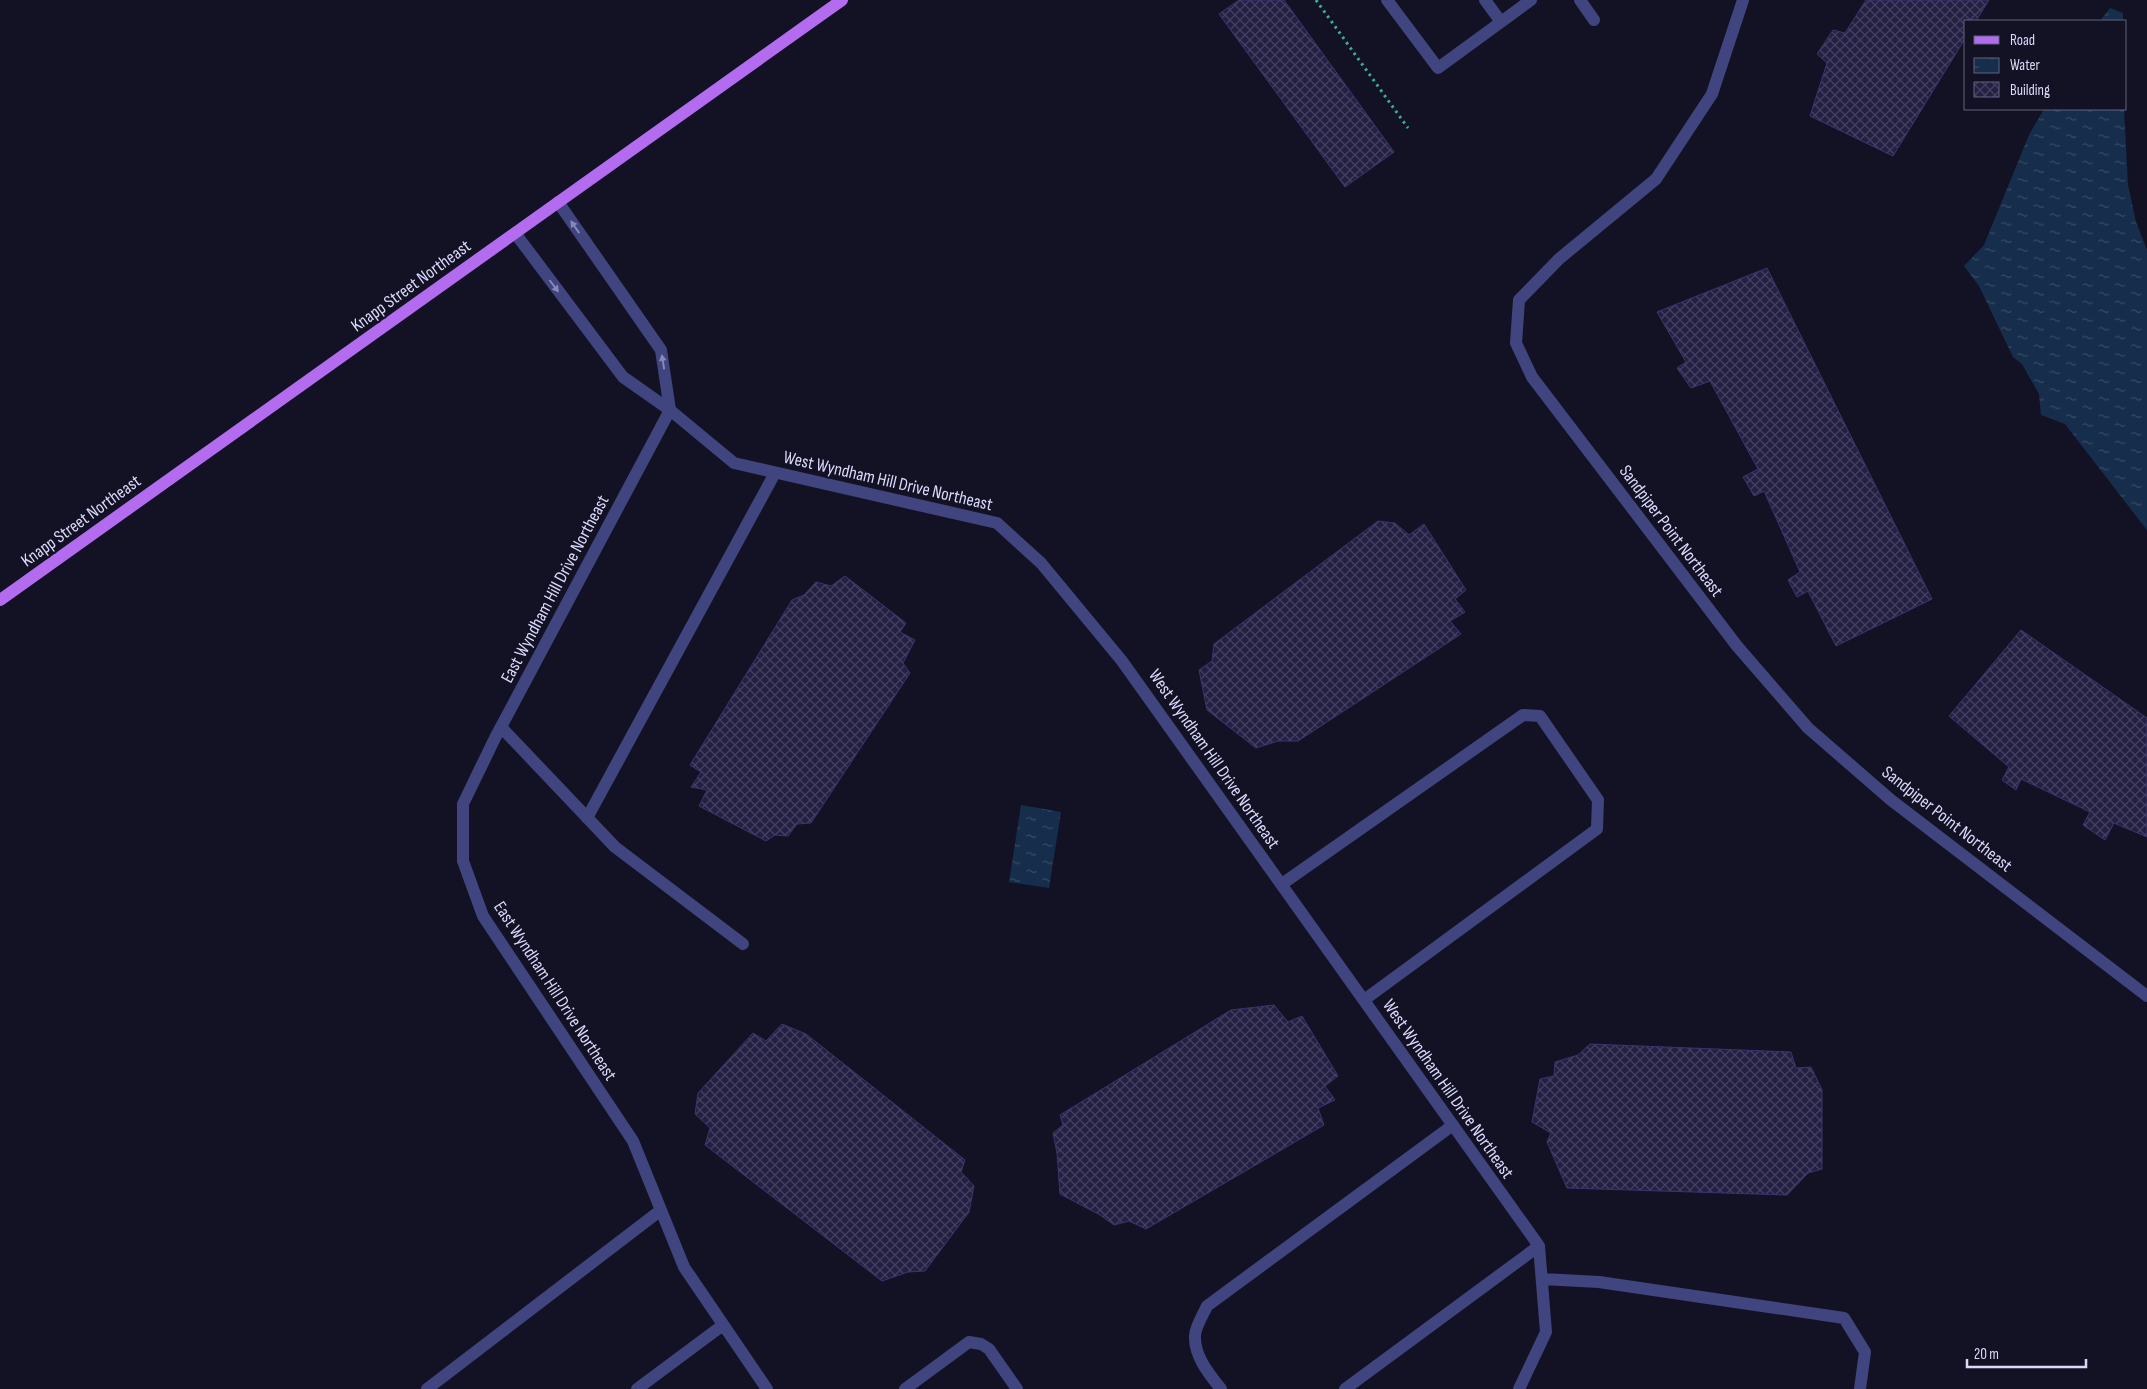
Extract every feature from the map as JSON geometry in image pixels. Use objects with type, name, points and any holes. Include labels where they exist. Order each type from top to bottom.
[{"type":"main road","name":"Knapp Street Northeast","points":[[0,600],[842,0]]},
{"type":"street","points":[[1388,0],[1438,68],[1531,0]]},
{"type":"street","points":[[1485,0],[1501,22]]},
{"type":"street","points":[[1580,0],[1594,20]]},
{"type":"street","name":"Sandpiper Point Northeast","points":[[1743,0],[1712,94],[1656,179],[1559,259],[1519,300],[1516,343],[1532,377],[1738,646],[1808,728],[1891,800],[2147,996]]},
{"type":"street","points":[[558,202],[661,350],[670,410]]},
{"type":"street","name":"West Wyndham Hill Drive Northeast","points":[[514,233],[623,377],[670,410],[734,463],[997,524],[1041,563],[1122,661],[1539,1246]]},
{"type":"street","name":"East Wyndham Hill Drive Northeast","points":[[670,410],[501,727],[463,804],[463,862],[483,916],[633,1141],[684,1267],[767,1389]]},
{"type":"street","points":[[587,818],[775,473]]},
{"type":"street","points":[[1282,884],[1523,715],[1540,716],[1598,800],[1597,829],[1364,1000]]},
{"type":"street","points":[[501,727],[615,847],[743,944]]},
{"type":"street","points":[[1220,1389],[1205,1368],[1197,1348],[1195,1334],[1207,1306],[1453,1125]]},
{"type":"street","points":[[427,1389],[661,1210]]},
{"type":"street","points":[[1519,1389],[1546,1332],[1539,1246]]},
{"type":"street","points":[[1345,1389],[1539,1246]]},
{"type":"street","points":[[1542,1279],[1599,1282],[1844,1318],[1865,1352],[1860,1389]]},
{"type":"street","points":[[637,1389],[723,1325]]},
{"type":"street","points":[[905,1389],[969,1342],[981,1344],[989,1349],[1017,1389]]},
{"type":"path","points":[[1316,0],[1408,128]]},
{"type":"water","points":[[2110,8],[2123,13],[2123,20],[2101,20]]},
{"type":"water","points":[[2043,110],[2124,110],[2128,185],[2136,222],[2147,250],[2147,530],[2065,424],[2041,415],[2039,394],[2022,364],[2013,357],[1979,286],[1964,266],[1984,245],[2029,135]]},
{"type":"water","points":[[1021,805],[1061,812],[1049,888],[1009,882]]},
{"type":"building","points":[[1239,0],[1284,0],[1394,152],[1345,187],[1219,14]]},
{"type":"building","points":[[1866,0],[1989,0],[1977,20],[1964,20],[1964,40],[1893,156],[1810,116],[1827,63],[1817,54],[1833,30],[1845,33]]},
{"type":"building","points":[[1767,268],[1932,599],[1836,646],[1808,591],[1797,597],[1788,580],[1800,572],[1764,491],[1754,496],[1743,477],[1758,469],[1710,381],[1691,388],[1677,368],[1686,362],[1657,312]]},
{"type":"building","points":[[1378,521],[1395,523],[1409,535],[1424,524],[1466,590],[1455,599],[1465,612],[1450,621],[1461,634],[1298,741],[1278,741],[1256,748],[1207,710],[1199,670],[1212,661],[1214,644]]},
{"type":"building","points":[[845,576],[906,623],[900,632],[915,640],[903,663],[910,673],[811,823],[797,824],[788,836],[775,835],[766,841],[699,806],[707,790],[691,787],[701,772],[690,765],[792,600],[804,595],[816,582],[831,586]]},
{"type":"building","points":[[2021,630],[2147,718],[2147,837],[2114,823],[2105,840],[2083,825],[2090,812],[2021,779],[2016,790],[2002,780],[2009,767],[1949,716]]},
{"type":"building","points":[[1274,1005],[1288,1022],[1302,1016],[1338,1076],[1325,1086],[1335,1100],[1318,1108],[1324,1125],[1146,1229],[1129,1221],[1114,1225],[1100,1215],[1060,1194],[1057,1153],[1053,1133],[1063,1125],[1060,1115],[1231,1010]]},
{"type":"building","points":[[782,1024],[806,1034],[965,1160],[961,1172],[974,1186],[969,1212],[925,1271],[908,1272],[882,1281],[705,1145],[710,1128],[695,1114],[698,1093],[753,1033],[766,1041]]},
{"type":"building","points":[[1590,1044],[1791,1052],[1796,1068],[1811,1067],[1822,1090],[1822,1169],[1808,1173],[1787,1195],[1567,1188],[1547,1142],[1551,1133],[1532,1122],[1540,1079],[1554,1076],[1555,1062],[1578,1055]]}]
